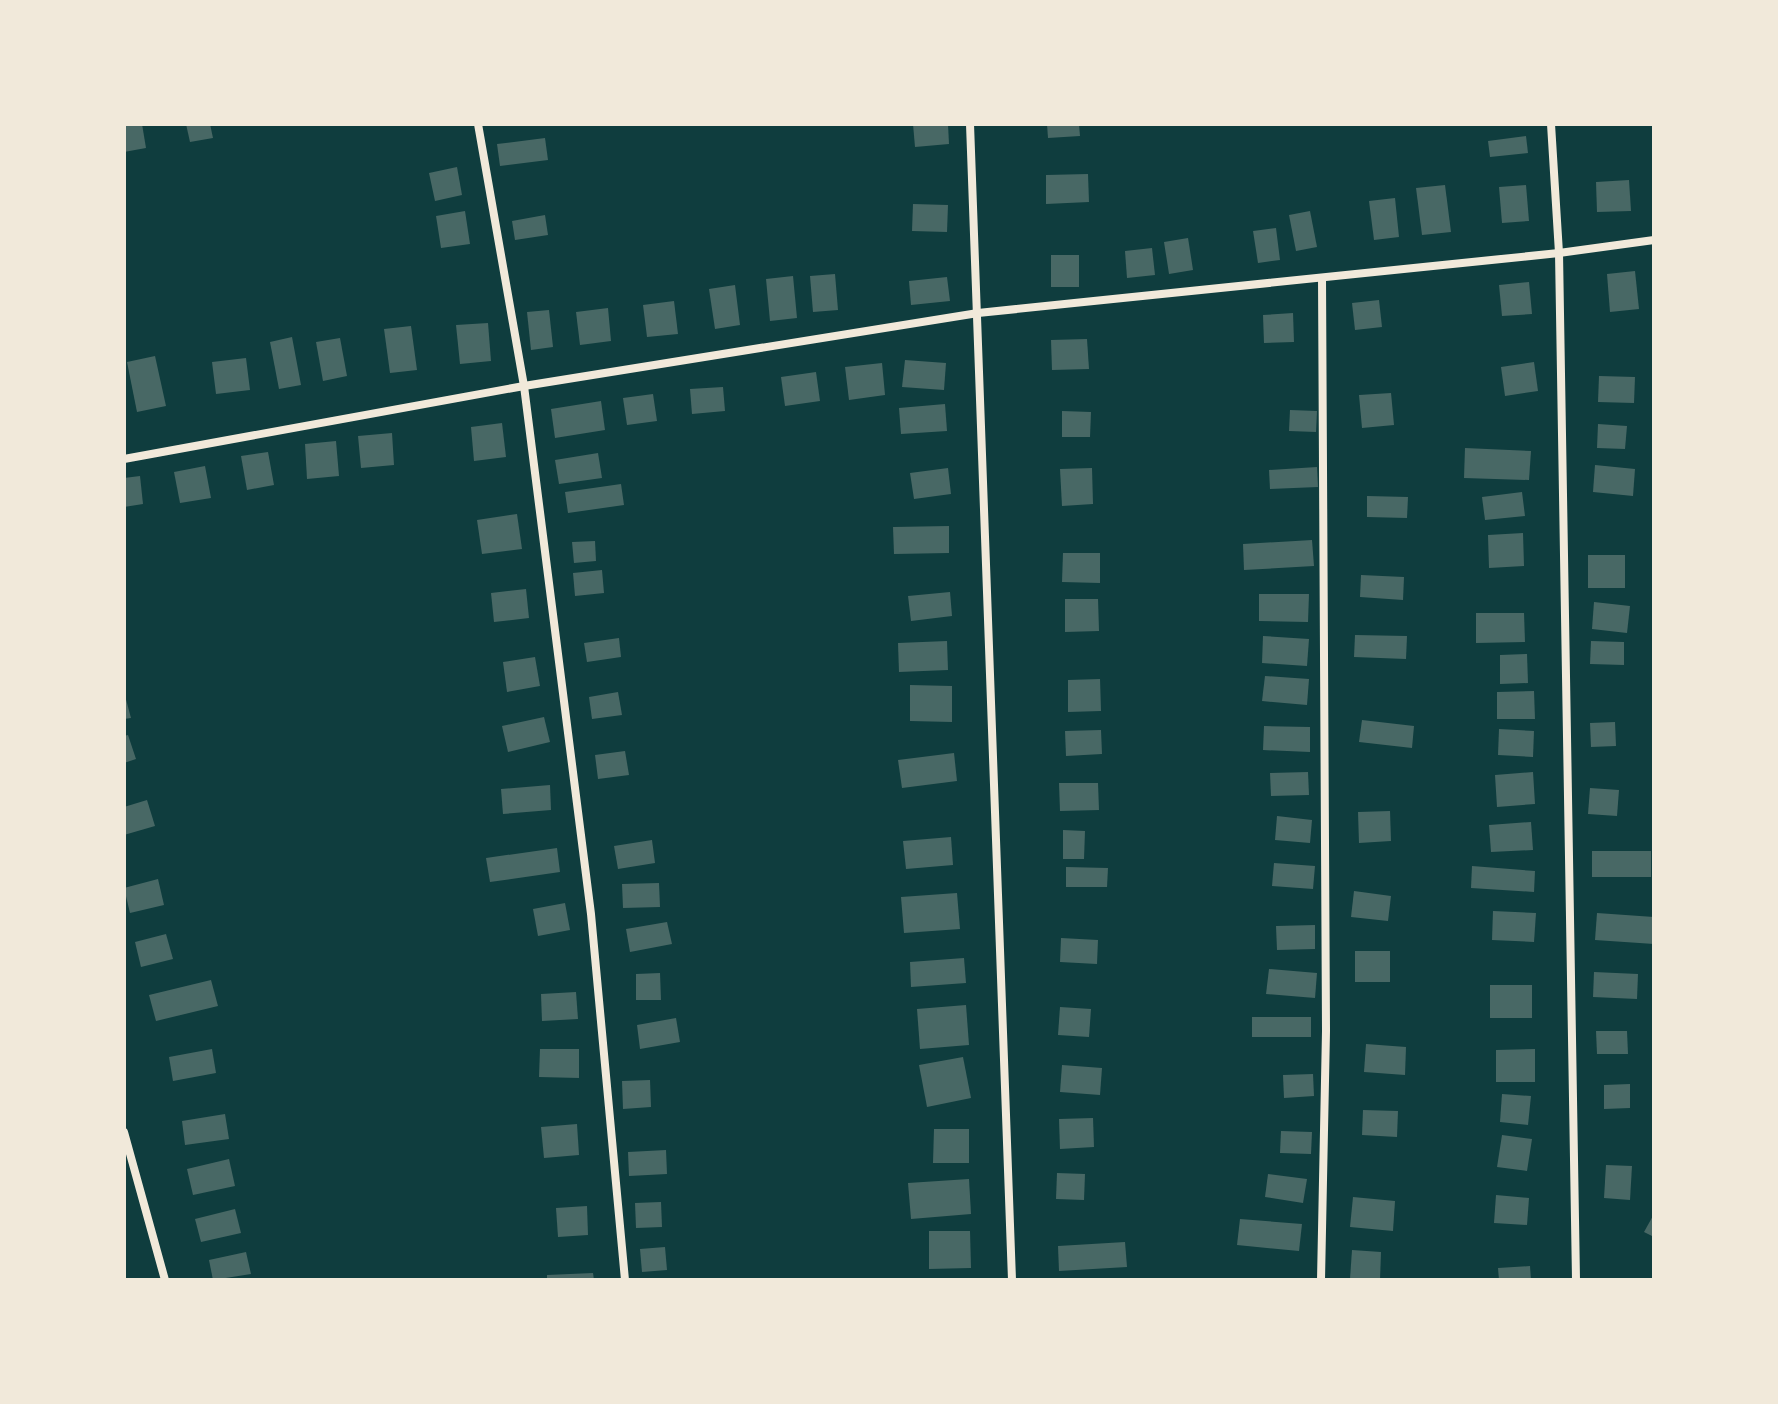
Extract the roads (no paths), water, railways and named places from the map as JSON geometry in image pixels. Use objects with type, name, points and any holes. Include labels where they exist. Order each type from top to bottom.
[{"type":"street","points":[[478,124],[524,386],[591,914],[625,1280]]},
{"type":"street","points":[[970,124],[1012,1280]]},
{"type":"street","points":[[1551,124],[1559,253],[1576,1280]]},
{"type":"street","points":[[124,459],[524,386],[978,313],[1559,253],[1654,240]]},
{"type":"street","points":[[1321,1280],[1326,1031],[1322,278]]},
{"type":"street","points":[[124,1132],[165,1280]]}]
